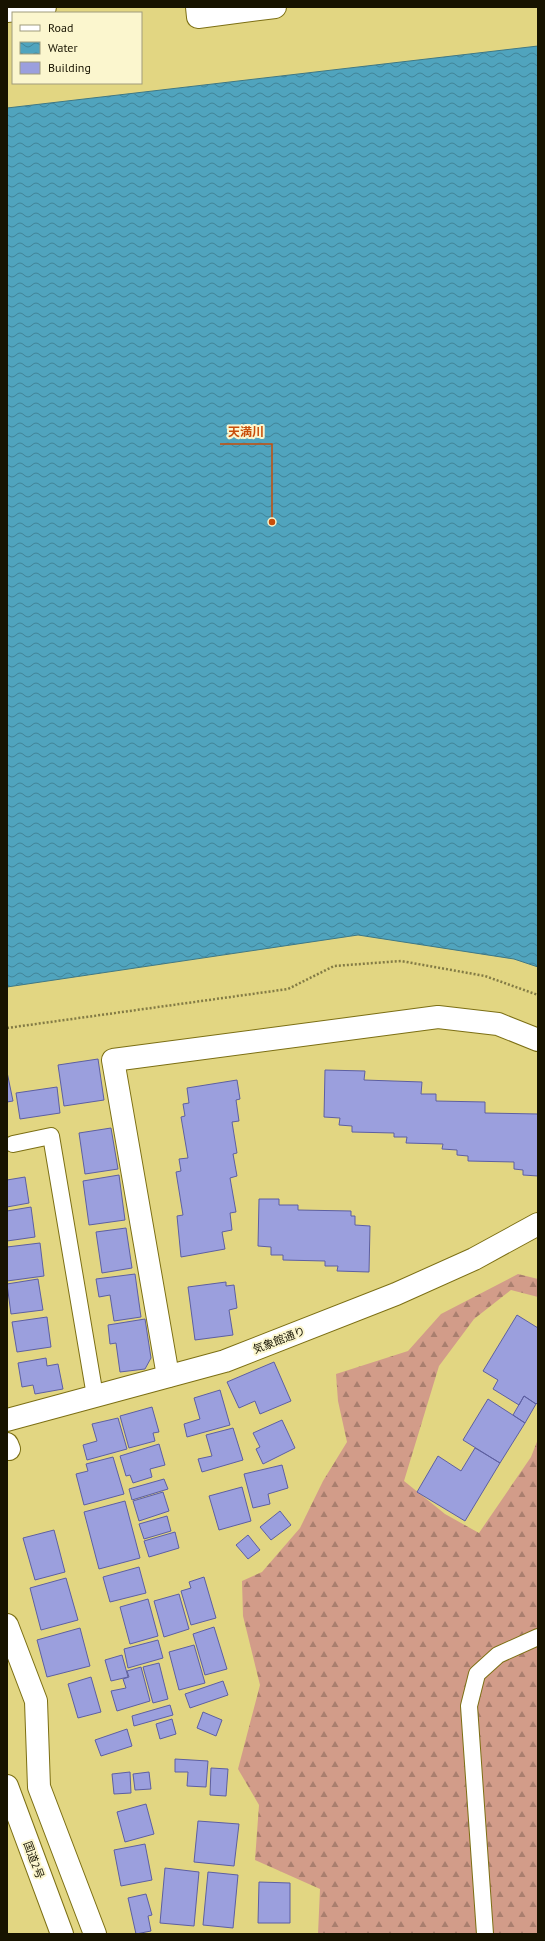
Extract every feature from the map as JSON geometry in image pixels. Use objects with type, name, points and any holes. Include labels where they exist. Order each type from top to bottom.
[{"type":"main road","points":[[7,11],[45,7]]},
{"type":"main road","points":[[197,7],[198,17],[275,7]]},
{"type":"main road","points":[[168,1376],[113,1060],[438,1017],[498,1024],[538,1040]]},
{"type":"main road","name":"気象館通り","points":[[7,1420],[225,1361],[396,1294],[474,1259],[538,1224]]},
{"type":"main road","points":[[7,1444],[7,1449]]},
{"type":"main road","points":[[7,1625],[36,1701],[39,1787],[95,1934]]},
{"type":"main road","name":"国道2号","points":[[7,1786],[62,1934]]},
{"type":"lane","points":[[13,1144],[51,1136],[95,1396]]},
{"type":"lane","points":[[485,1934],[469,1706],[477,1674],[498,1655],[538,1637]]},
{"type":"path","points":[[7,1028],[288,990],[334,966],[401,961],[485,976],[538,994]]},
{"type":"green space","points":[[518,1274],[538,1279],[538,1297],[511,1290],[474,1319],[439,1366],[404,1481],[445,1514],[479,1533],[531,1457],[538,1439],[538,1934],[318,1934],[320,1889],[255,1860],[259,1805],[238,1769],[260,1685],[243,1616],[242,1581],[262,1572],[300,1528],[323,1481],[347,1442],[338,1401],[336,1374],[408,1351],[441,1314]]},
{"type":"water","points":[[538,46],[538,967],[514,959],[358,935],[7,987],[7,108]]},
{"type":"building","points":[[98,1059],[104,1100],[64,1106],[58,1065]]},
{"type":"building","points":[[325,1070],[365,1071],[364,1080],[422,1082],[421,1094],[436,1094],[436,1101],[485,1102],[485,1113],[538,1114],[538,1176],[523,1175],[523,1170],[514,1169],[514,1162],[468,1161],[468,1156],[457,1155],[457,1150],[442,1149],[443,1144],[406,1143],[407,1137],[394,1137],[394,1133],[352,1132],[352,1126],[339,1125],[340,1118],[324,1117]]},
{"type":"building","points":[[7,1072],[13,1101],[7,1102]]},
{"type":"building","points":[[237,1080],[240,1099],[236,1100],[239,1121],[232,1122],[237,1153],[233,1154],[237,1176],[230,1178],[236,1212],[230,1213],[232,1230],[222,1232],[225,1249],[181,1257],[177,1216],[183,1215],[176,1172],[181,1171],[179,1159],[188,1158],[181,1117],[185,1116],[183,1104],[189,1103],[187,1088]]},
{"type":"building","points":[[57,1087],[60,1113],[20,1119],[16,1093]]},
{"type":"building","points":[[111,1128],[118,1169],[85,1174],[79,1133]]},
{"type":"building","points":[[119,1175],[125,1220],[89,1225],[83,1181]]},
{"type":"building","points":[[25,1177],[29,1203],[7,1207],[7,1180]]},
{"type":"building","points":[[259,1199],[279,1199],[279,1205],[298,1205],[298,1210],[351,1211],[351,1216],[355,1216],[355,1225],[370,1226],[369,1272],[337,1271],[338,1266],[325,1266],[325,1261],[283,1260],[283,1255],[271,1255],[271,1247],[258,1246]]},
{"type":"building","points":[[31,1207],[35,1237],[7,1241],[7,1211]]},
{"type":"building","points":[[126,1228],[132,1268],[102,1273],[96,1232]]},
{"type":"building","points":[[40,1243],[44,1276],[7,1281],[7,1247]]},
{"type":"building","points":[[135,1274],[141,1317],[114,1321],[110,1295],[99,1297],[96,1279]]},
{"type":"building","points":[[38,1279],[43,1310],[11,1314],[7,1284]]},
{"type":"building","points":[[226,1282],[226,1286],[234,1285],[237,1308],[229,1310],[233,1335],[195,1340],[188,1287]]},
{"type":"building","points":[[517,1315],[538,1328],[538,1402],[536,1404],[524,1396],[519,1405],[493,1389],[498,1380],[483,1371]]},
{"type":"building","points":[[47,1317],[51,1347],[17,1352],[12,1322]]},
{"type":"building","points":[[145,1319],[151,1358],[145,1369],[120,1372],[116,1343],[110,1344],[108,1325]]},
{"type":"building","points":[[46,1358],[47,1366],[58,1364],[63,1389],[35,1394],[33,1385],[22,1387],[18,1363]]},
{"type":"building","points":[[274,1362],[291,1401],[260,1414],[255,1401],[239,1408],[227,1382]]},
{"type":"building","points":[[220,1390],[230,1425],[187,1437],[184,1424],[200,1419],[194,1398]]},
{"type":"building","points":[[524,1396],[536,1404],[525,1423],[513,1415]]},
{"type":"building","points":[[488,1399],[525,1423],[500,1463],[463,1440]]},
{"type":"building","points":[[152,1407],[159,1432],[153,1433],[155,1441],[129,1448],[120,1416]]},
{"type":"building","points":[[118,1418],[127,1449],[87,1460],[83,1445],[97,1441],[92,1424]]},
{"type":"building","points":[[282,1420],[295,1448],[263,1464],[256,1449],[260,1447],[253,1433]]},
{"type":"building","points":[[233,1428],[243,1460],[202,1472],[198,1459],[212,1456],[206,1435]]},
{"type":"building","points":[[159,1444],[165,1465],[150,1469],[152,1477],[133,1483],[130,1475],[126,1476],[120,1456]]},
{"type":"building","points":[[475,1448],[500,1463],[465,1521],[417,1492],[438,1456],[461,1471]]},
{"type":"building","points":[[113,1457],[124,1494],[84,1505],[76,1474],[88,1471],[86,1464]]},
{"type":"building","points":[[282,1465],[288,1488],[268,1494],[270,1504],[253,1508],[244,1474]]},
{"type":"building","points":[[164,1479],[168,1489],[132,1500],[129,1489]]},
{"type":"building","points":[[242,1487],[251,1521],[219,1530],[209,1496]]},
{"type":"building","points":[[163,1492],[169,1511],[139,1521],[133,1501]]},
{"type":"building","points":[[125,1501],[140,1558],[99,1569],[84,1512]]},
{"type":"building","points":[[280,1511],[291,1525],[271,1540],[260,1527]]},
{"type":"building","points":[[167,1516],[171,1531],[144,1539],[139,1524]]},
{"type":"building","points":[[54,1530],[65,1572],[35,1580],[23,1538]]},
{"type":"building","points":[[175,1532],[179,1548],[149,1557],[144,1541]]},
{"type":"building","points":[[248,1535],[260,1550],[248,1559],[236,1545]]},
{"type":"building","points":[[139,1567],[146,1593],[110,1602],[103,1577]]},
{"type":"building","points":[[204,1577],[216,1618],[191,1625],[181,1591],[191,1588],[189,1582]]},
{"type":"building","points":[[66,1578],[78,1620],[41,1630],[30,1588]]},
{"type":"building","points":[[179,1594],[189,1629],[164,1637],[154,1601]]},
{"type":"building","points":[[148,1599],[158,1636],[130,1644],[120,1607]]},
{"type":"building","points":[[214,1627],[227,1669],[205,1675],[193,1634]]},
{"type":"building","points":[[80,1628],[90,1666],[47,1677],[37,1640]]},
{"type":"building","points":[[158,1640],[163,1658],[128,1668],[124,1649]]},
{"type":"building","points":[[194,1645],[205,1683],[179,1690],[169,1652]]},
{"type":"building","points":[[122,1655],[128,1677],[111,1681],[105,1660]]},
{"type":"building","points":[[159,1663],[168,1699],[153,1703],[143,1667]]},
{"type":"building","points":[[141,1667],[150,1701],[117,1711],[111,1691],[126,1688],[123,1679],[129,1677],[127,1671]]},
{"type":"building","points":[[91,1677],[101,1712],[78,1718],[68,1684]]},
{"type":"building","points":[[223,1681],[228,1695],[190,1708],[185,1694]]},
{"type":"building","points":[[170,1705],[173,1715],[134,1726],[132,1716]]},
{"type":"building","points":[[203,1712],[222,1720],[216,1736],[197,1728]]},
{"type":"building","points":[[172,1719],[176,1734],[160,1739],[156,1724]]},
{"type":"building","points":[[127,1729],[132,1746],[101,1756],[95,1740]]},
{"type":"building","points":[[175,1759],[208,1761],[206,1787],[187,1786],[188,1772],[175,1772]]},
{"type":"building","points":[[211,1768],[228,1769],[226,1796],[210,1795]]},
{"type":"building","points":[[130,1772],[131,1793],[114,1794],[112,1774]]},
{"type":"building","points":[[149,1772],[151,1789],[135,1790],[133,1774]]},
{"type":"building","points":[[146,1804],[154,1834],[125,1842],[117,1812]]},
{"type":"building","points":[[198,1821],[239,1824],[234,1866],[194,1862]]},
{"type":"building","points":[[145,1844],[152,1880],[121,1886],[114,1850]]},
{"type":"building","points":[[165,1868],[199,1872],[194,1926],[160,1923]]},
{"type":"building","points":[[208,1872],[238,1875],[233,1928],[203,1925]]},
{"type":"building","points":[[259,1882],[290,1883],[290,1923],[258,1923]]},
{"type":"building","points":[[146,1894],[152,1915],[148,1916],[151,1931],[136,1934],[128,1898]]},
{"type":"place","name":"天満川","points":[[272,522]]}]
